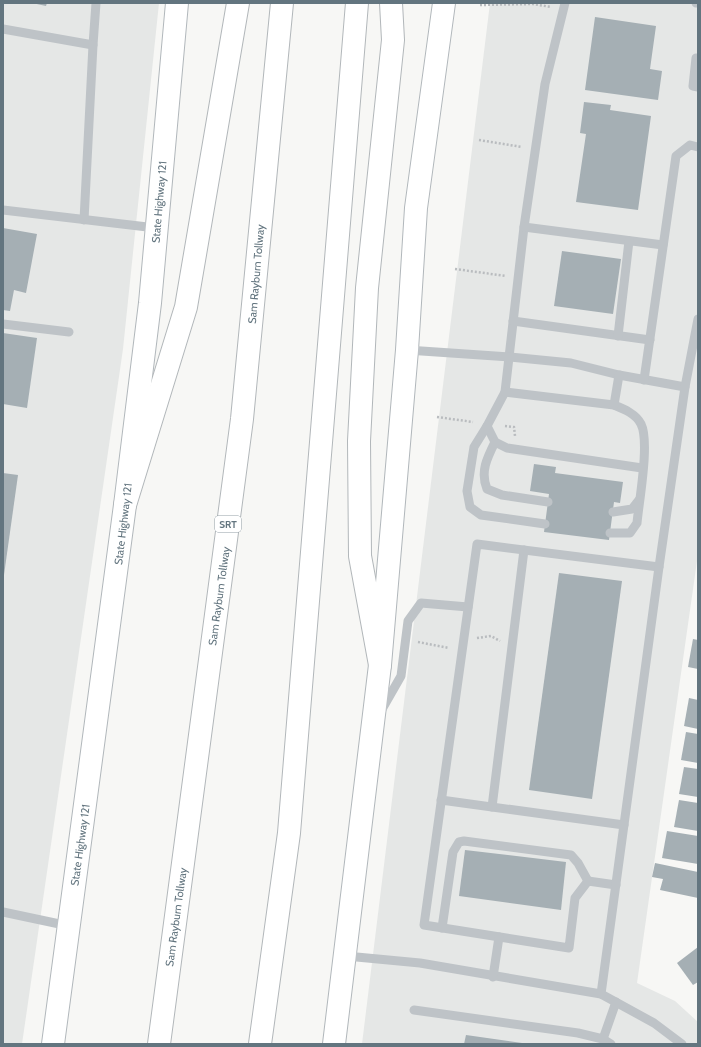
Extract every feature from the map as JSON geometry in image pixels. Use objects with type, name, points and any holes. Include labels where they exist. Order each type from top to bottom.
[{"type":"main road","name":"State Highway 121","points":[[53,1044],[125,505],[150,303],[178,3]]},
{"type":"main road","points":[[125,505],[186,307],[238,3]]},
{"type":"main road","name":"Sam Rayburn Tollway","points":[[159,1044],[242,419],[282,3]]},
{"type":"main road","points":[[260,1044],[289,833],[357,3]]},
{"type":"main road","points":[[380,665],[360,556],[359,441],[367,288],[393,40],[391,3]]},
{"type":"main road","points":[[334,1044],[346,956],[380,665],[407,350],[416,208],[444,3]]},
{"type":"lane","points":[[84,220],[96,3]]},
{"type":"lane","points":[[545,524],[481,515],[470,506],[467,491],[474,447],[505,392],[524,227],[545,84],[565,6]]},
{"type":"lane","points":[[3,29],[93,45]]},
{"type":"lane","points":[[696,58],[693,86],[698,87]]},
{"type":"lane","points":[[644,380],[676,156],[690,145],[698,146]]},
{"type":"lane","points":[[3,210],[156,228]]},
{"type":"lane","points":[[524,227],[663,245]]},
{"type":"lane","points":[[618,336],[629,241]]},
{"type":"lane","points":[[601,994],[659,567],[685,387],[698,319]]},
{"type":"lane","points":[[514,321],[650,340]]},
{"type":"lane","points":[[3,324],[69,332]]},
{"type":"lane","points":[[407,350],[510,356],[571,363],[619,375],[685,387]]},
{"type":"lane","points":[[614,405],[619,375]]},
{"type":"lane","points":[[505,392],[614,405],[628,410],[641,423],[646,438],[637,523],[630,533],[610,533]]},
{"type":"lane","points":[[487,426],[495,442],[507,448],[642,468]]},
{"type":"lane","points":[[495,442],[487,458],[483,479],[487,489],[502,495],[548,502]]},
{"type":"lane","points":[[613,512],[632,509],[639,500]]},
{"type":"lane","points":[[588,881],[575,898],[569,948],[424,925],[477,544],[659,567]]},
{"type":"lane","points":[[492,807],[524,550]]},
{"type":"lane","points":[[374,725],[401,676],[408,621],[421,603],[468,607]]},
{"type":"lane","points":[[441,800],[624,825]]},
{"type":"lane","points":[[442,928],[452,852],[459,842],[464,841],[571,855],[578,863],[588,881]]},
{"type":"lane","points":[[588,881],[616,886]]},
{"type":"lane","points":[[3,912],[69,926]]},
{"type":"lane","points":[[492,977],[499,937]]},
{"type":"lane","points":[[346,956],[420,963],[492,977],[601,994],[654,1023],[682,1044]]},
{"type":"lane","points":[[603,1039],[616,1002]]},
{"type":"lane","points":[[414,1010],[578,1033],[603,1039],[611,1044]]},
{"type":"path","points":[[480,5],[533,4],[565,6]]},
{"type":"path","points":[[479,140],[535,149]]},
{"type":"path","points":[[455,268],[518,277]]},
{"type":"path","points":[[437,416],[473,422]]},
{"type":"path","points":[[505,426],[514,427],[516,438]]},
{"type":"path","points":[[474,638],[491,636],[504,642]]},
{"type":"path","points":[[418,641],[452,649]]},
{"type":"shaded area","points":[[3,3],[159,3],[123,349],[22,1044],[3,1044]]},
{"type":"shaded area","points":[[490,3],[698,3],[698,554],[637,983],[675,1001],[698,1022],[698,1044],[362,1044]]},
{"type":"building","points":[[32,3],[47,3],[46,6]]},
{"type":"building","points":[[595,17],[656,26],[650,69],[662,71],[658,100],[585,90]]},
{"type":"building","points":[[584,102],[611,105],[610,110],[651,116],[638,210],[576,202],[586,134],[580,133]]},
{"type":"building","points":[[3,228],[37,234],[26,293],[14,290],[10,311],[3,310]]},
{"type":"building","points":[[562,251],[621,259],[613,314],[554,306]]},
{"type":"building","points":[[3,333],[37,338],[27,408],[3,404]]},
{"type":"building","points":[[534,464],[556,467],[555,473],[623,482],[620,503],[614,502],[609,540],[544,532],[549,494],[530,491]]},
{"type":"building","points":[[3,473],[18,475],[4,575],[3,574]]},
{"type":"building","points":[[559,573],[622,581],[592,799],[529,790]]},
{"type":"building","points":[[693,639],[698,640],[698,669],[688,667]]},
{"type":"building","points":[[689,698],[698,700],[698,729],[684,726]]},
{"type":"building","points":[[686,732],[698,734],[698,763],[681,760]]},
{"type":"building","points":[[684,767],[698,769],[698,797],[679,794]]},
{"type":"building","points":[[679,800],[698,803],[698,831],[674,827]]},
{"type":"building","points":[[667,831],[698,836],[698,864],[662,858]]},
{"type":"building","points":[[465,850],[566,862],[561,910],[459,896]]},
{"type":"building","points":[[655,863],[698,872],[698,898],[660,890],[663,879],[652,877]]},
{"type":"building","points":[[698,947],[698,982],[693,985],[677,963]]},
{"type":"building","points":[[466,1035],[522,1043],[522,1044],[464,1044]]}]
